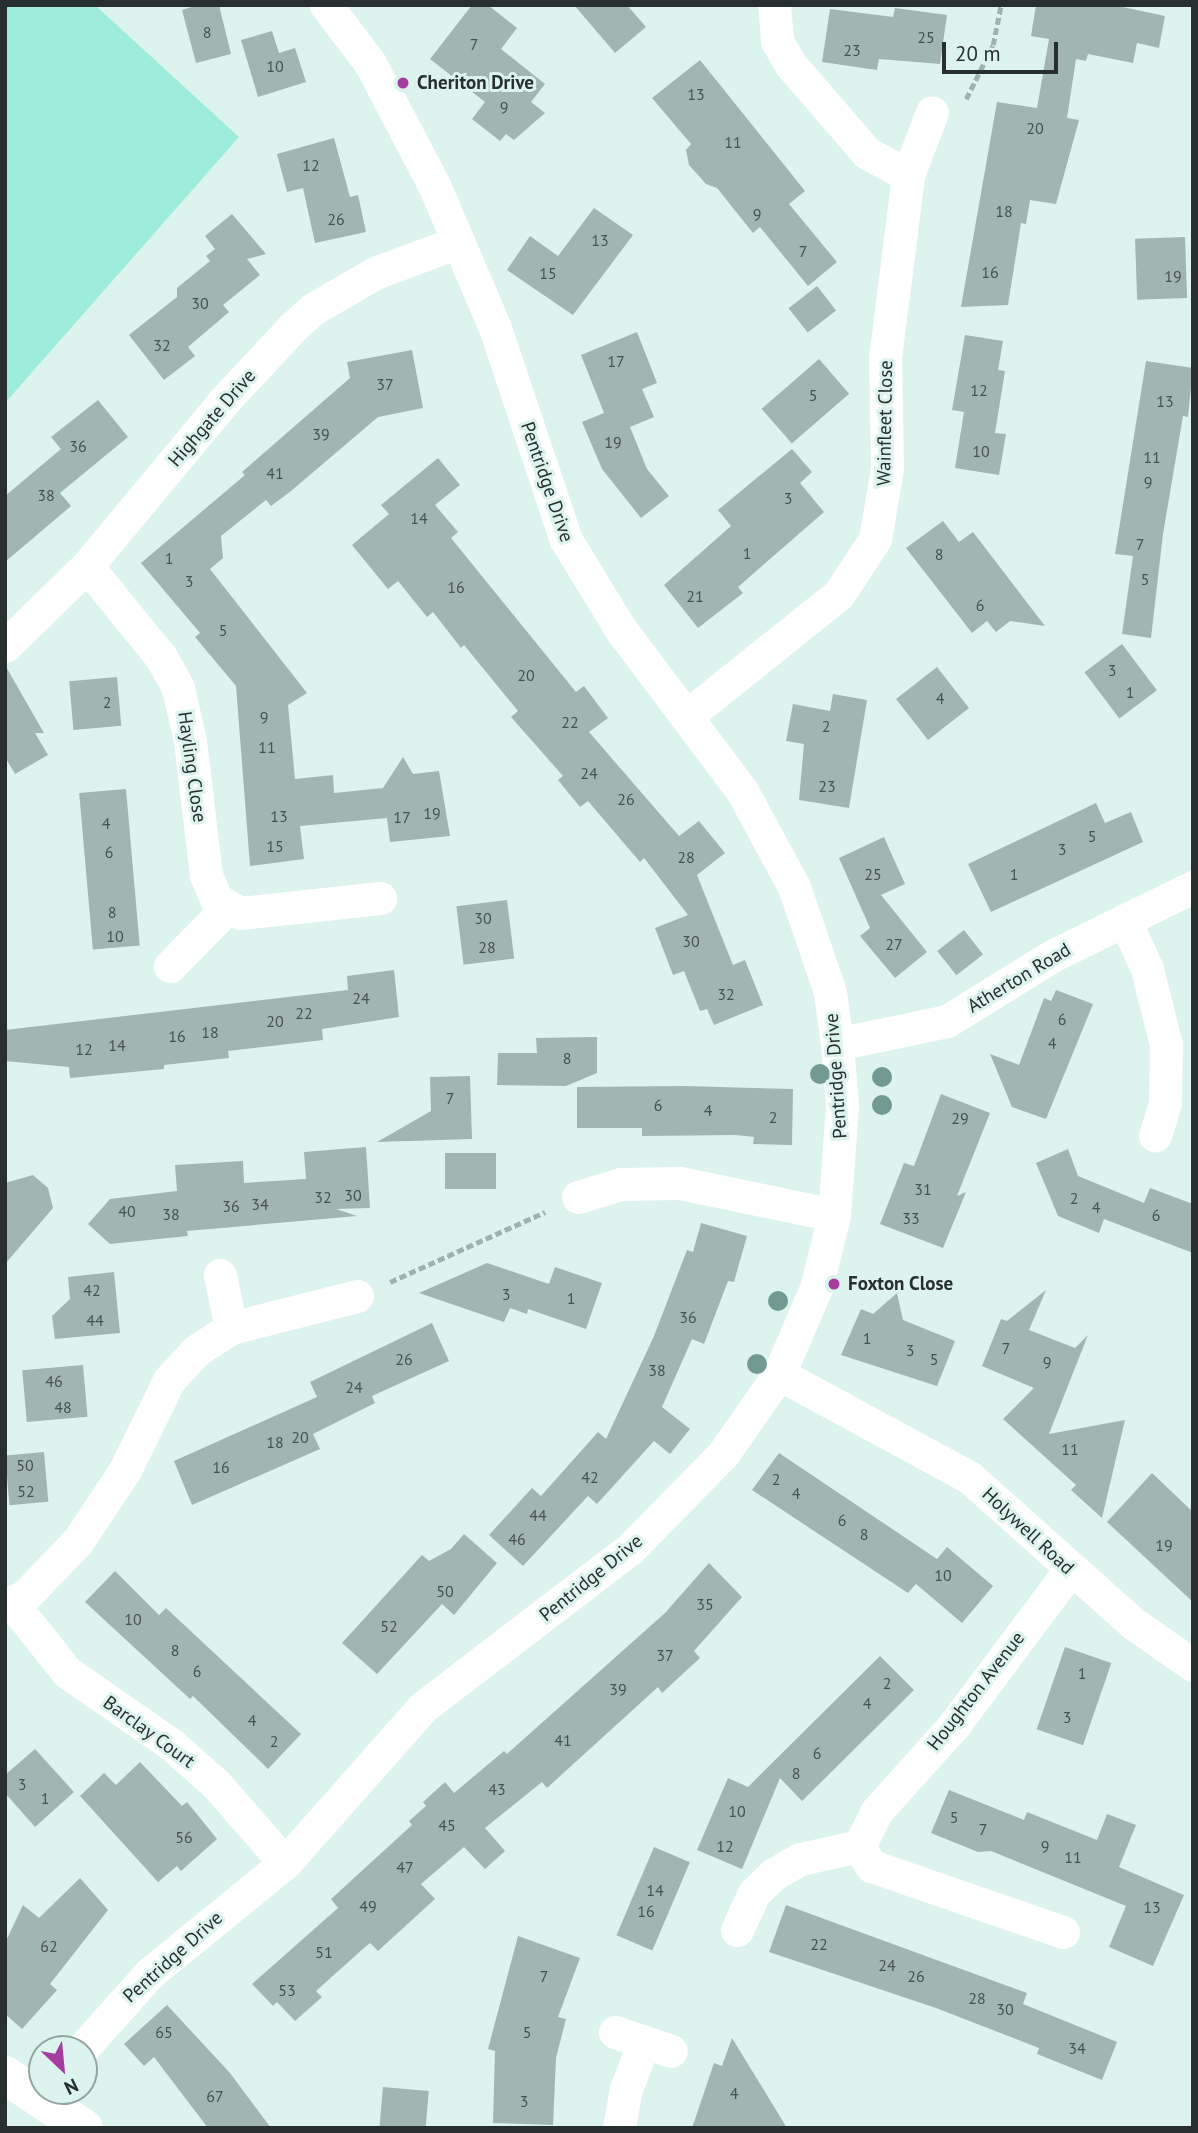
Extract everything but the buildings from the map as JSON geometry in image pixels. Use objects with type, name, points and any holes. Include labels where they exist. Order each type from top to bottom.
[{"type":"street","name":"Pentridge Drive","points":[[95,2035],[150,1973],[285,1863],[423,1707],[461,1674],[573,1595],[679,1502],[746,1426],[779,1374],[816,1288],[834,1215],[842,1106],[837,1044],[830,992],[794,887],[760,820],[688,715],[621,630],[566,540],[495,328],[411,135],[370,63],[326,5]]},
{"type":"street","points":[[774,5],[777,41],[791,65],[867,153],[908,175]]},
{"type":"street","name":"Wainfleet Close","points":[[688,715],[839,594],[875,539],[887,468],[886,358],[908,175],[932,112]]},
{"type":"street","name":"Highgate Drive","points":[[5,646],[87,566],[223,402],[313,309],[375,273],[458,242]]},
{"type":"street","name":"Hayling Close","points":[[87,566],[161,657],[178,688],[190,741],[209,888],[226,909]]},
{"type":"street","name":"Atherton Road","points":[[837,1044],[947,1021],[1054,955],[1193,887]]},
{"type":"street","points":[[170,965],[226,909],[268,913],[380,898]]},
{"type":"street","points":[[1125,920],[1147,969],[1166,1045],[1165,1103],[1154,1136]]},
{"type":"street","points":[[578,1197],[621,1184],[680,1183],[834,1215]]},
{"type":"street","points":[[220,1275],[231,1328]]},
{"type":"street","name":"Barclay Court","points":[[285,1863],[199,1768],[67,1672],[9,1604],[41,1581],[99,1512],[169,1380],[197,1350],[231,1328],[357,1296]]},
{"type":"street","name":"Holywell Road","points":[[779,1374],[969,1477],[1070,1570],[1134,1624],[1193,1665]]},
{"type":"street","name":"Houghton Avenue","points":[[859,1846],[876,1812],[954,1725],[1070,1570]]},
{"type":"street","points":[[737,1930],[754,1893],[774,1874],[800,1859],[859,1846],[871,1866],[1063,1932]]},
{"type":"street","points":[[619,2128],[626,2089],[644,2041]]},
{"type":"street","points":[[5,2075],[28,2088]]},
{"type":"street","points":[[55,2105],[84,2128]]},
{"type":"path","points":[[932,112],[957,114],[993,45],[1001,5]]},
{"type":"path","points":[[357,1296],[578,1197]]},
{"type":"green space","points":[[5,5],[95,5],[239,137],[5,403]]},
{"type":"place","name":"Cheriton Drive","points":[[403,83]]},
{"type":"place","name":"Foxton Close","points":[[834,1284]]}]
